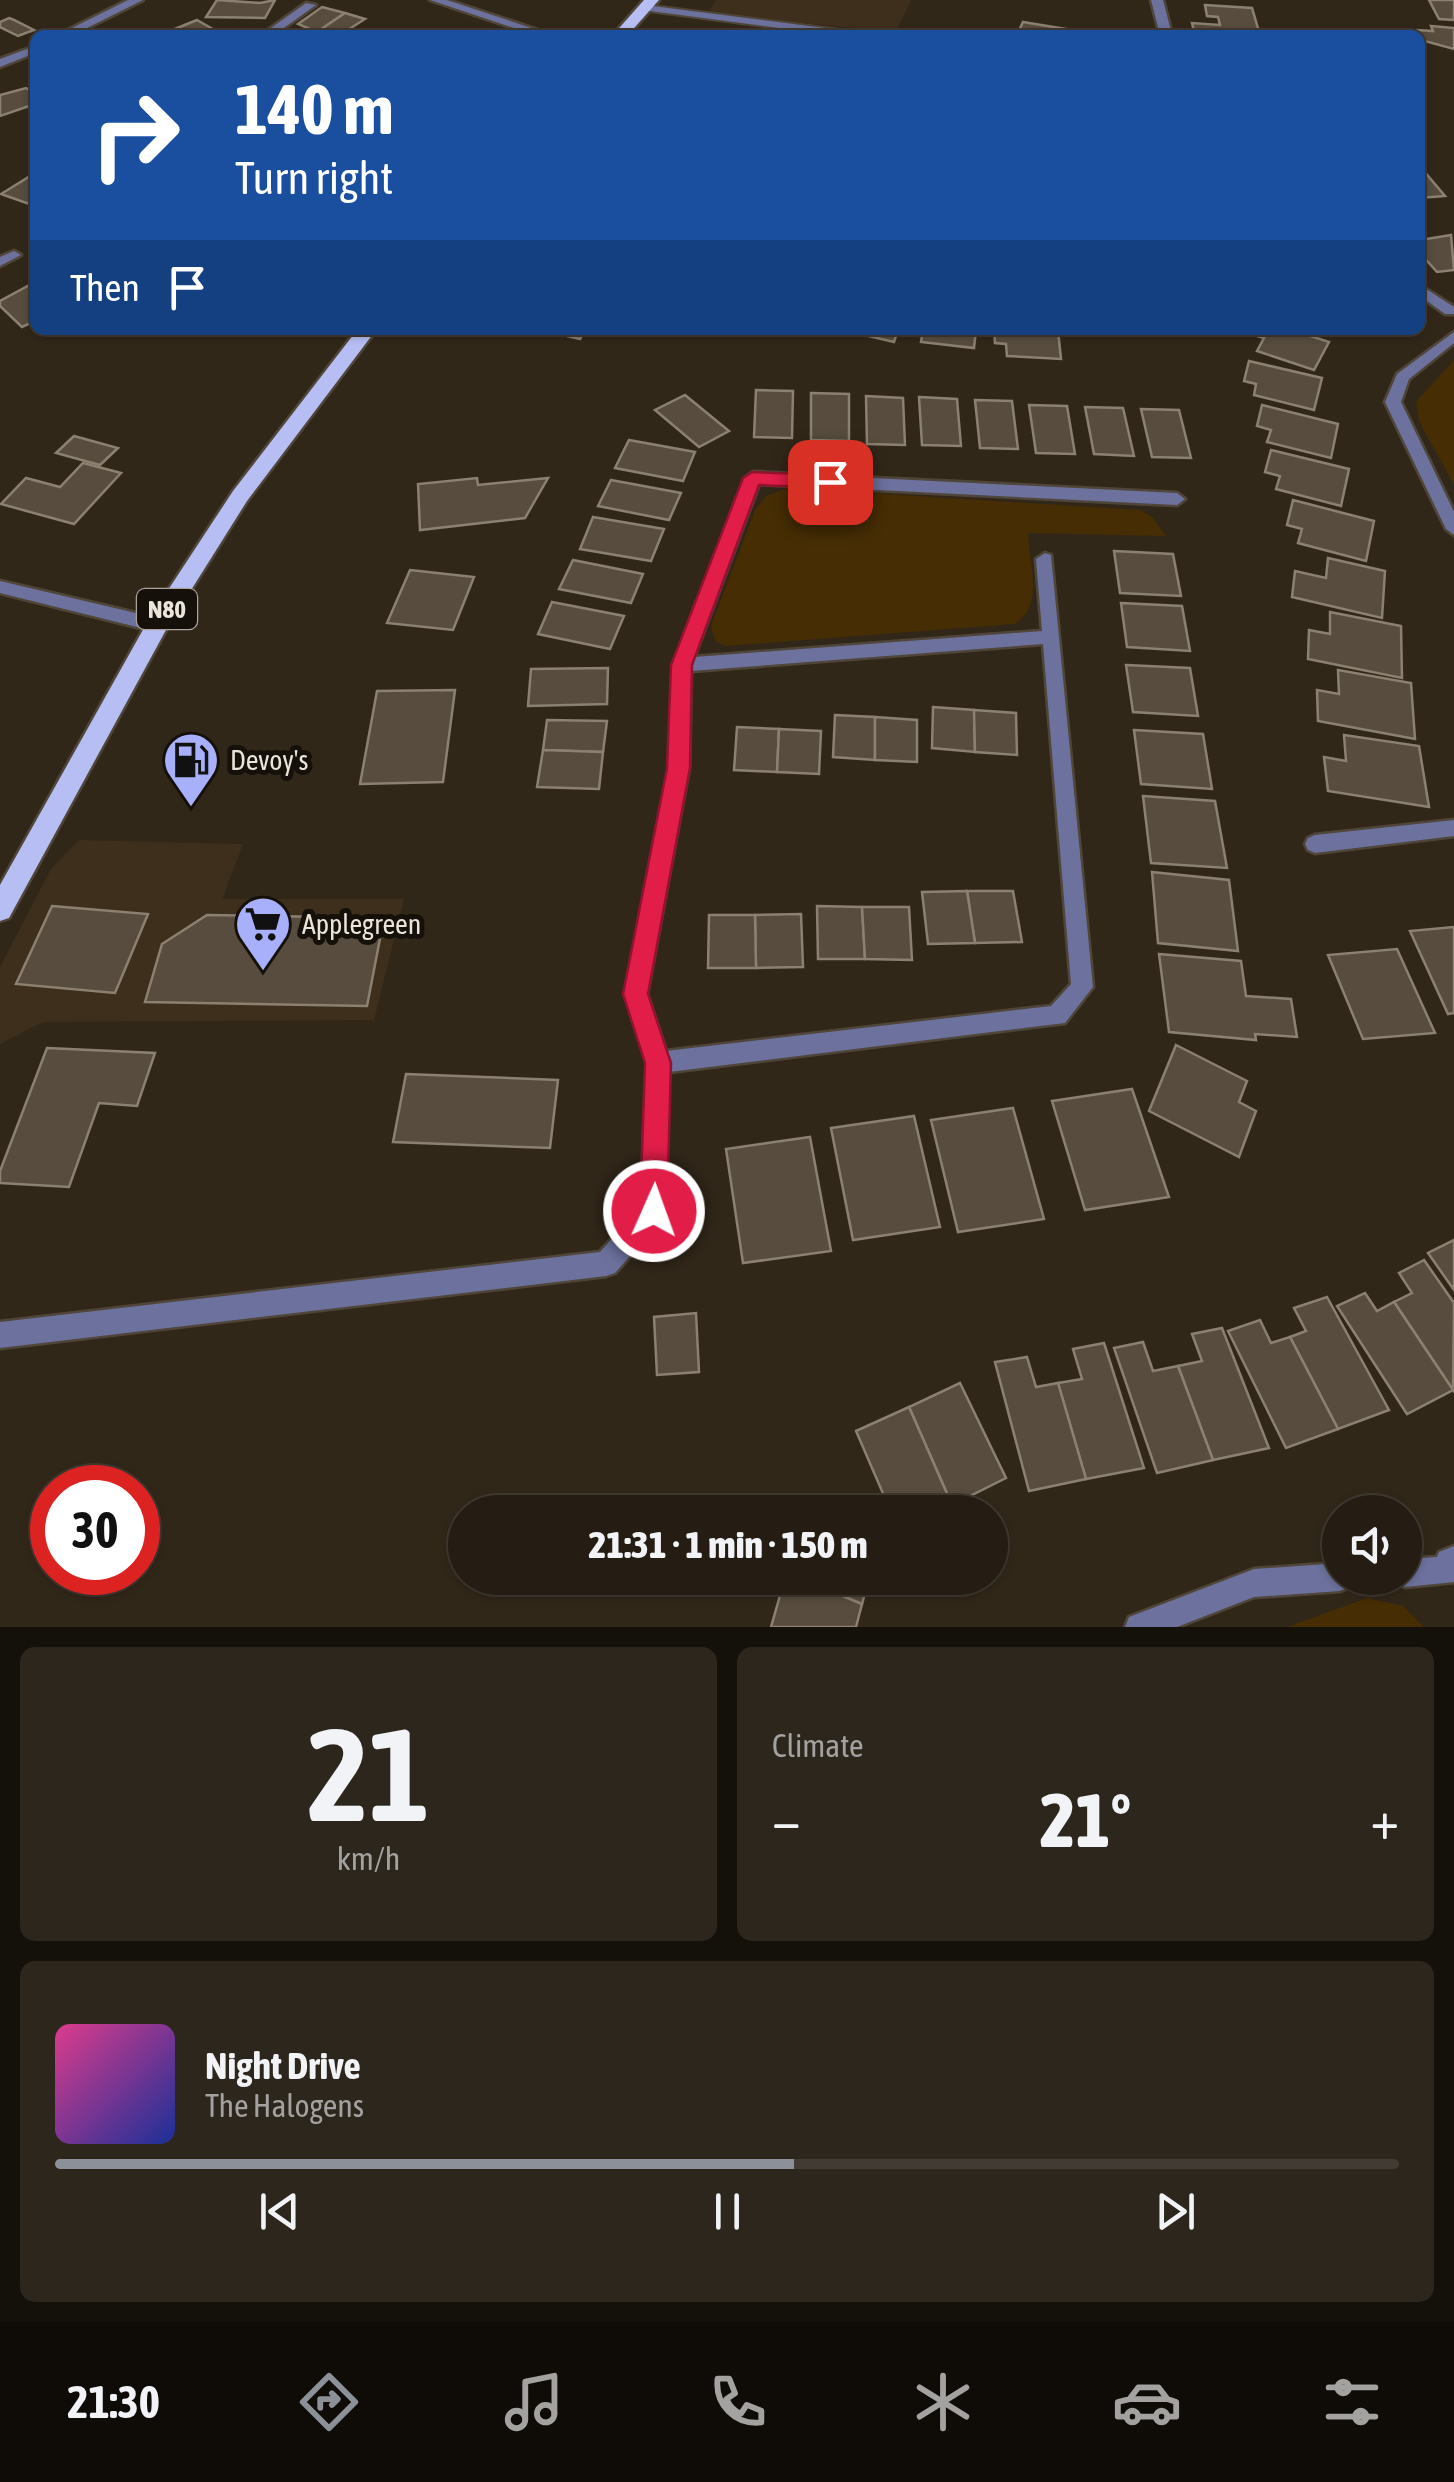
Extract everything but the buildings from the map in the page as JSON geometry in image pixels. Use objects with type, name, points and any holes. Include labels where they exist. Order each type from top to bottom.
[{"type":"main road","points":[[625,30],[648,4]]},
{"type":"main road","name":"N80","points":[[0,910],[157,624],[240,496],[363,335]]},
{"type":"street","points":[[74,30],[137,0]]},
{"type":"street","points":[[436,0],[462,3],[534,30]]},
{"type":"street","points":[[1156,0],[1165,30]]},
{"type":"street","points":[[273,30],[310,5]]},
{"type":"street","points":[[0,64],[30,51]]},
{"type":"street","points":[[1425,294],[1453,314]]},
{"type":"street","points":[[1454,336],[1402,377],[1393,402],[1454,529]]},
{"type":"street","points":[[0,1336],[606,1264],[654,1211],[658,1063],[636,994],[678,768],[682,665],[752,478],[1177,499]]},
{"type":"street","points":[[658,1063],[1057,1016],[1082,987],[1045,560]]},
{"type":"street","points":[[0,587],[157,624]]},
{"type":"street","points":[[682,665],[1050,638]]},
{"type":"street","points":[[1315,844],[1454,828]]},
{"type":"street","points":[[1422,1572],[1449,1570],[1452,1565]]},
{"type":"street","points":[[1139,1627],[1254,1583],[1322,1578]]},
{"type":"lane","points":[[648,4],[822,30]]},
{"type":"shaded area","points":[[716,0],[911,0],[897,30],[707,14]]},
{"type":"shaded area","points":[[1454,360],[1454,485],[1419,421],[1416,402]]},
{"type":"shaded area","points":[[788,488],[1140,510],[1152,517],[1166,536],[1028,533],[1032,596],[1024,616],[1014,624],[726,646],[715,641],[711,626],[755,510],[766,496]]},
{"type":"shaded area","name":"Applegreen","points":[[79,840],[243,844],[222,899],[404,899],[374,1020],[43,1022],[0,1044],[0,967],[51,869]]},
{"type":"shaded area","points":[[1367,1598],[1403,1606],[1424,1627],[1287,1627]]},
{"type":"place","name":"Devoy's","points":[[191,809]]},
{"type":"place","name":"Applegreen","points":[[263,973]]},
{"type":"route","points":[[654,1211],[658,1063],[636,994],[678,768],[682,665],[752,478],[830,482]]}]
